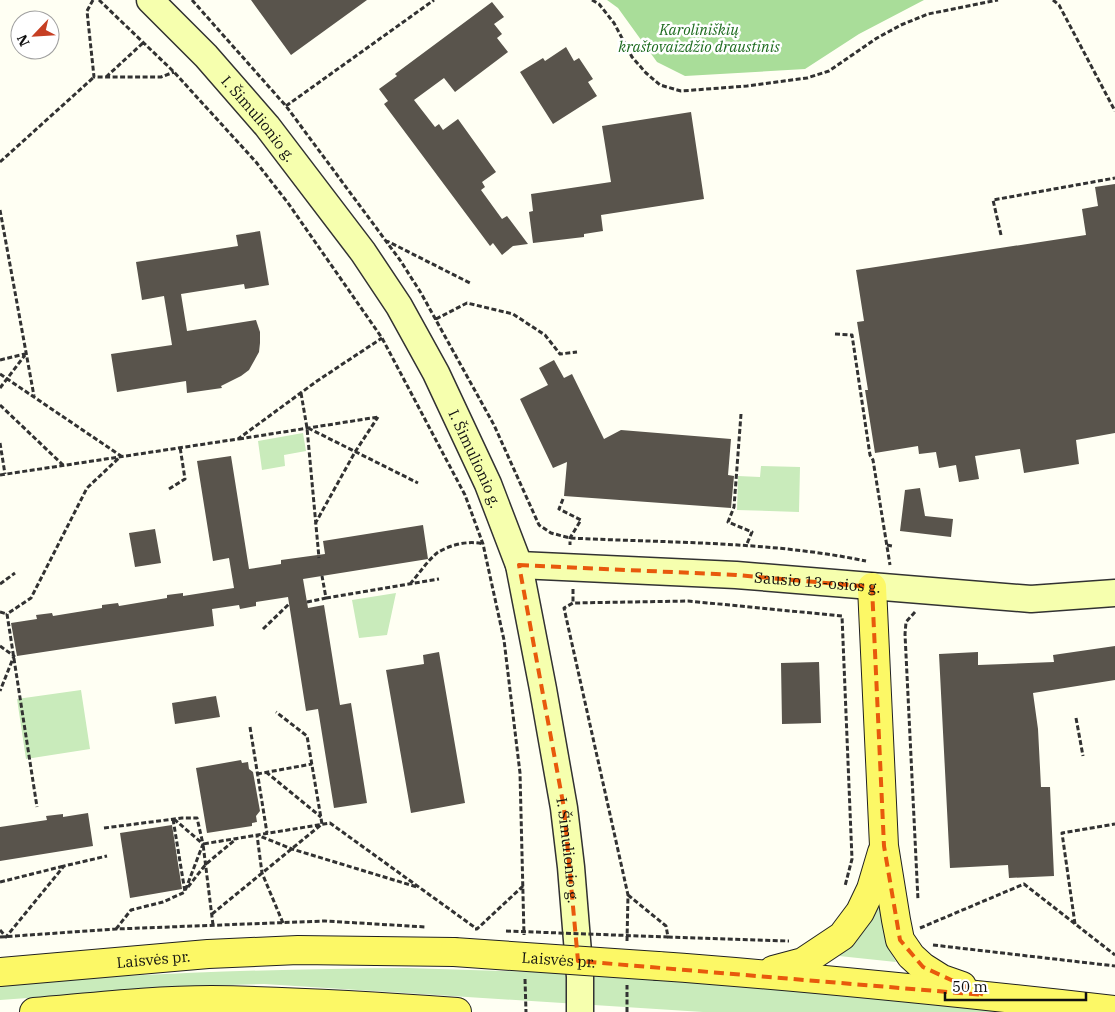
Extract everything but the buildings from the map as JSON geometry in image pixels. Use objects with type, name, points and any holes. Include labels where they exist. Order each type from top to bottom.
[{"type":"main road","points":[[881,579],[884,846],[896,920],[913,936],[911,956],[923,967],[942,979],[984,995]]},
{"type":"main road","points":[[757,973],[803,962],[842,936],[860,912],[871,888],[884,846]]},
{"type":"main road","name":"Laisvės pr.","points":[[0,972],[208,954],[298,950],[454,952],[757,973],[1115,1010]]},
{"type":"main road","points":[[34,1012],[128,1003],[210,1000],[352,1005],[457,1012]]},
{"type":"street","name":"I. Šimulionio g.","points":[[150,0],[206,56],[267,126],[363,252],[394,298],[436,373],[488,484],[519,565],[544,689],[564,808],[580,977],[580,1012]]},
{"type":"street","name":"Sausio 13-osios g.","points":[[519,565],[736,575],[881,579],[1031,599],[1115,594]]},
{"type":"path","points":[[92,0],[87,11],[94,78]]},
{"type":"path","points":[[99,0],[174,72],[256,162],[288,203],[382,338],[465,495],[484,544],[504,640],[520,773],[524,944]]},
{"type":"path","points":[[286,106],[434,0]]},
{"type":"path","points":[[592,0],[599,4],[614,23],[632,57],[646,73],[660,85],[681,91],[747,86],[807,78],[829,71],[877,38],[901,25],[928,14],[998,0]]},
{"type":"path","points":[[1053,0],[1059,5],[1115,111]]},
{"type":"path","points":[[105,77],[144,42]]},
{"type":"path","points":[[0,162],[94,78],[161,77],[174,72]]},
{"type":"path","points":[[1001,235],[992,200],[1115,178]]},
{"type":"path","points":[[0,210],[34,396]]},
{"type":"path","points":[[384,240],[470,283]]},
{"type":"path","points":[[577,352],[560,354],[545,335],[513,314],[467,303],[436,319],[494,425],[539,525],[551,533],[570,538],[746,546],[831,554]]},
{"type":"path","points":[[835,334],[852,335],[870,455],[873,460],[887,545],[881,579]]},
{"type":"path","points":[[238,439],[382,338]]},
{"type":"path","points":[[0,360],[26,354]]},
{"type":"path","points":[[0,388],[26,354]]},
{"type":"path","points":[[0,374],[121,456]]},
{"type":"path","points":[[301,393],[307,428],[319,558]]},
{"type":"path","points":[[0,405],[63,465]]},
{"type":"path","points":[[741,414],[734,507],[728,522],[752,532],[746,546]]},
{"type":"path","points":[[0,475],[378,417],[355,452],[315,524]]},
{"type":"path","points":[[307,428],[418,483]]},
{"type":"path","points":[[0,443],[6,474]]},
{"type":"path","points":[[169,489],[185,478],[180,447]]},
{"type":"path","points":[[0,612],[7,614],[31,598],[87,488],[121,456]]},
{"type":"path","points":[[563,499],[559,509],[581,520],[570,538]]},
{"type":"path","points":[[410,584],[436,554],[449,547],[474,541],[484,544]]},
{"type":"path","points":[[887,545],[892,546]]},
{"type":"path","points":[[0,584],[15,573]]},
{"type":"path","points":[[322,576],[326,598]]},
{"type":"path","points":[[307,602],[439,580]]},
{"type":"path","points":[[627,944],[628,894],[564,608],[573,604],[688,601],[842,616],[852,858],[844,890]]},
{"type":"path","points":[[262,629],[289,604]]},
{"type":"path","points":[[917,610],[906,622],[905,634],[918,900]]},
{"type":"path","points":[[7,614],[37,807]]},
{"type":"path","points":[[0,646],[14,656]]},
{"type":"path","points":[[0,691],[14,656]]},
{"type":"path","points":[[276,712],[307,736],[322,824]]},
{"type":"path","points":[[1076,718],[1083,756]]},
{"type":"path","points":[[250,727],[267,833]]},
{"type":"path","points":[[257,774],[312,764]]},
{"type":"path","points":[[266,772],[321,817]]},
{"type":"path","points":[[104,828],[173,819],[198,818],[206,864],[213,925]]},
{"type":"path","points":[[173,819],[203,844]]},
{"type":"path","points":[[173,819],[184,892]]},
{"type":"path","points":[[203,844],[330,823],[477,930]]},
{"type":"path","points":[[212,914],[322,824]]},
{"type":"path","points":[[1075,924],[1062,833],[1115,824]]},
{"type":"path","points":[[257,835],[292,849],[420,888]]},
{"type":"path","points":[[257,835],[262,873],[283,922]]},
{"type":"path","points":[[116,929],[131,910],[163,902],[184,892],[206,864],[236,838]]},
{"type":"path","points":[[184,892],[203,844]]},
{"type":"path","points":[[0,882],[107,856]]},
{"type":"path","points":[[6,937],[64,866]]},
{"type":"path","points":[[913,936],[1024,884],[1115,955]]},
{"type":"path","points":[[477,930],[523,886]]},
{"type":"path","points":[[628,894],[666,926],[668,936]]},
{"type":"path","points":[[913,936],[919,919]]},
{"type":"path","points":[[0,937],[116,929],[283,922],[326,921],[430,927]]},
{"type":"path","points":[[468,929],[487,930]]},
{"type":"path","points":[[0,930],[6,937]]},
{"type":"path","points":[[496,930],[797,941]]},
{"type":"path","points":[[913,936],[925,944],[1115,966]]},
{"type":"path","points":[[525,973],[526,1012]]},
{"type":"path","points":[[627,983],[627,1012]]},
{"type":"highlighted area","points":[[519,565],[736,575],[872,587],[884,846],[900,940],[923,967],[984,995],[578,961],[564,808]]},
{"type":"green space","name":"Karoliniškių kraštovaizdžio draustinis","points":[[607,0],[924,0],[859,34],[805,69],[685,76],[657,62],[618,8]]},
{"type":"green space","points":[[303,433],[306,451],[284,455],[285,466],[262,470],[258,441]]},
{"type":"green space","points":[[761,466],[800,467],[799,512],[737,510],[738,476],[760,477]]},
{"type":"green space","points":[[396,593],[387,635],[359,638],[352,600]]},
{"type":"green space","points":[[81,690],[90,749],[26,759],[17,699]]},
{"type":"green space","points":[[879,906],[881,906],[886,944],[896,962],[839,956],[862,933],[872,920]]},
{"type":"green space","points":[[407,968],[601,974],[1045,1012],[703,1012],[264,984],[193,986],[0,1000],[0,985],[204,972]]}]
